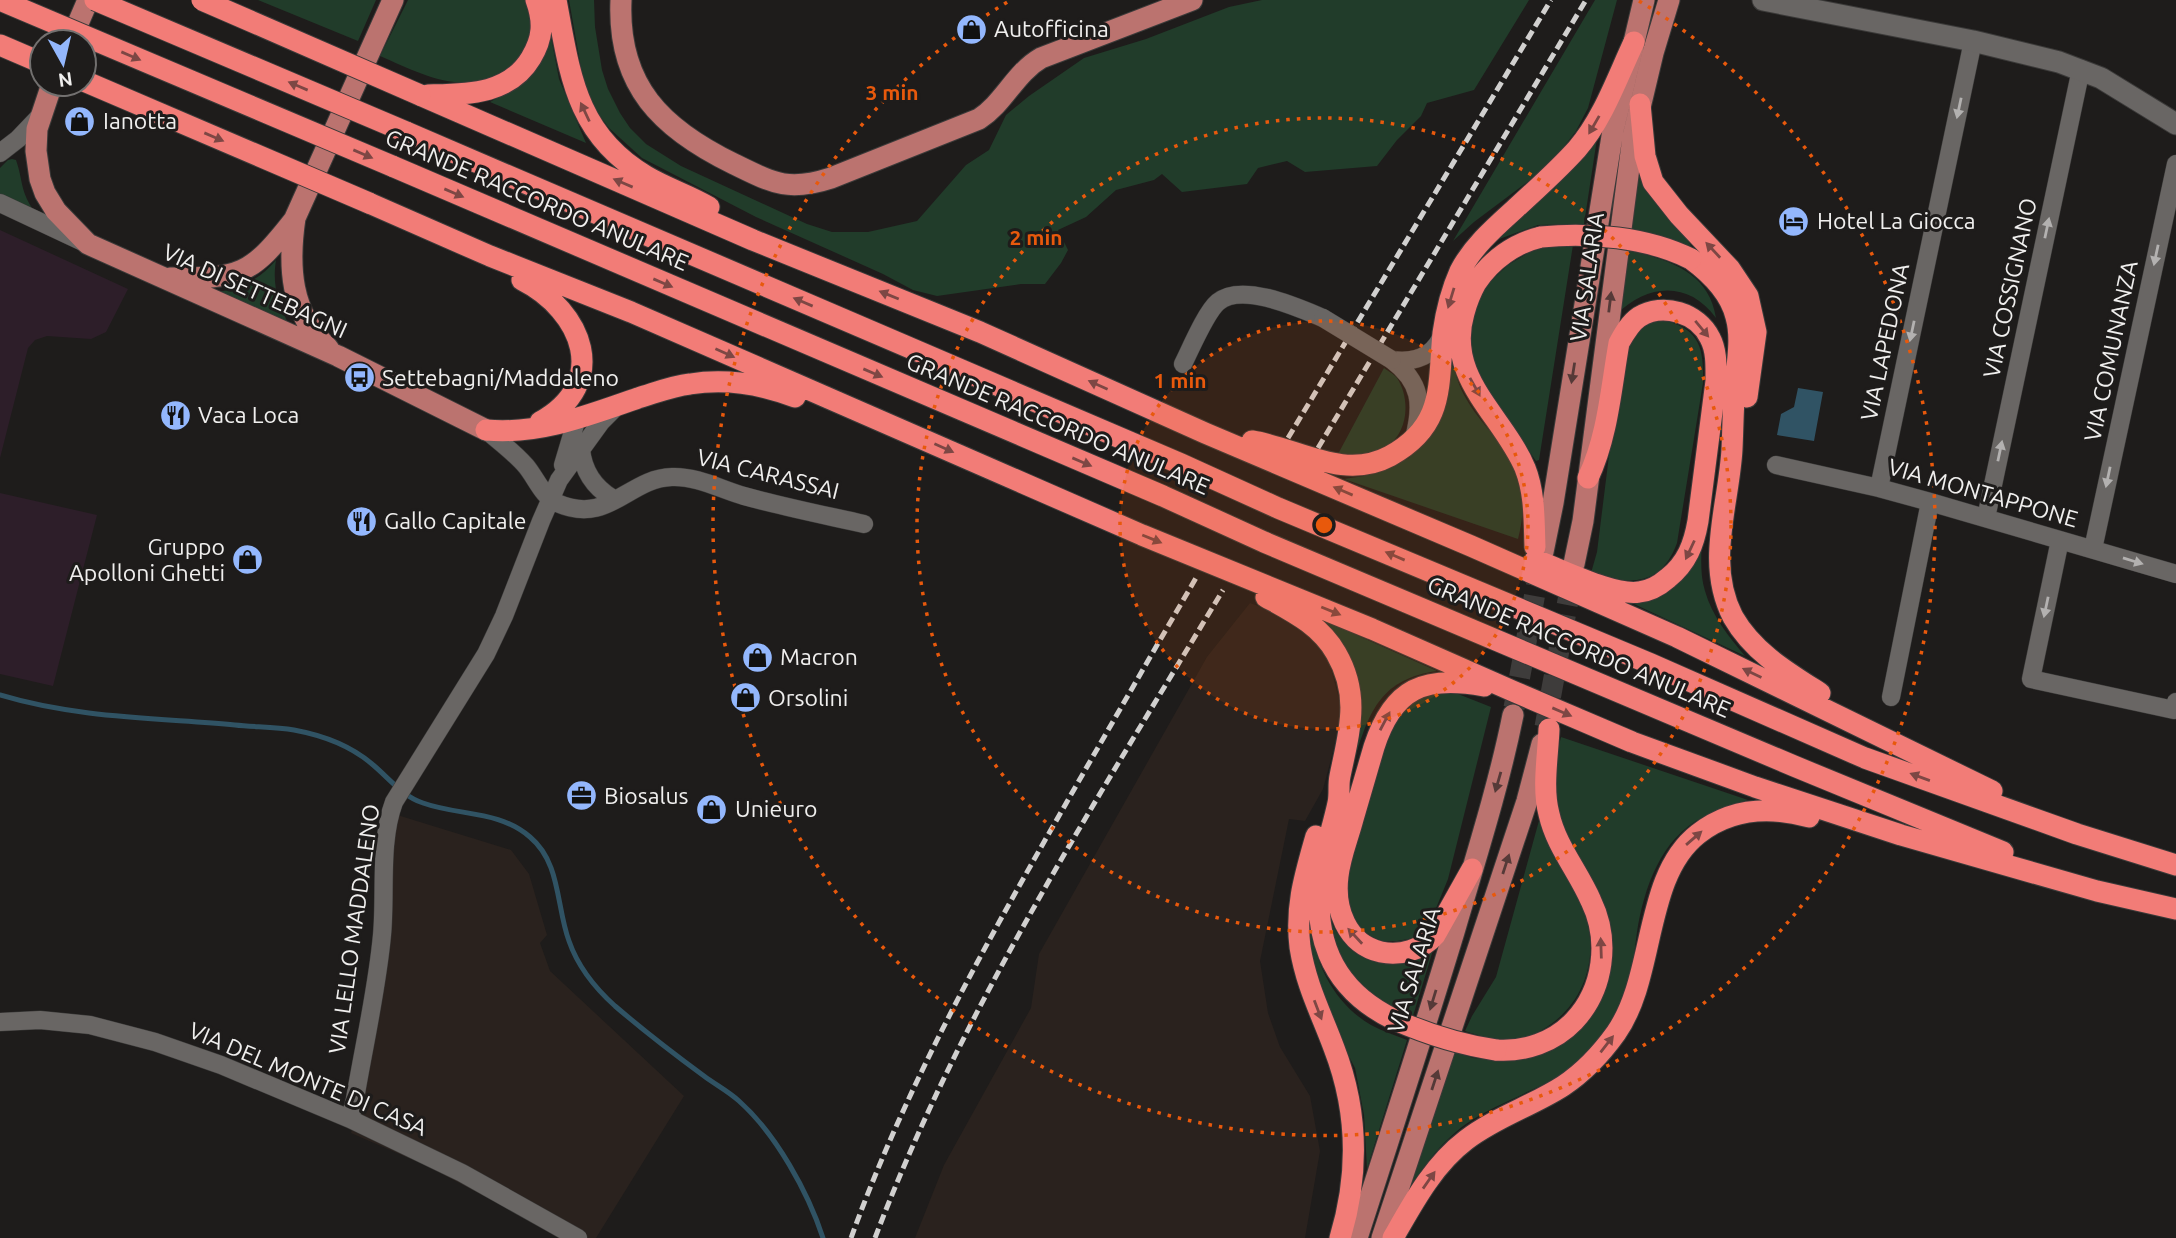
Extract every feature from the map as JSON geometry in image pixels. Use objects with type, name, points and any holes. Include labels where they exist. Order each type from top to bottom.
[{"type":"highway","name":"GRANDE RACCORDO ANULARE","points":[[0,0],[1163,496],[1264,542],[2097,891]]},
{"type":"highway","name":"GRANDE RACCORDO ANULARE","points":[[95,0],[1156,453],[1278,508],[1651,664],[1865,758],[2077,834],[2176,866]]},
{"type":"highway","name":"GRANDE RACCORDO ANULARE","points":[[202,0],[753,240],[980,332],[1205,433],[1677,637],[1863,726],[2077,834]]},
{"type":"highway","points":[[420,95],[475,93],[502,85],[515,77],[529,62],[540,38],[542,22],[536,0]]},
{"type":"highway","points":[[556,0],[575,88],[587,119],[603,140],[638,171],[712,209],[753,240]]},
{"type":"highway","points":[[1205,433],[1257,442],[1328,463],[1354,466],[1386,458],[1414,438],[1429,420],[1438,396],[1443,333],[1451,294],[1466,261],[1485,237],[1556,172],[1589,134],[1633,42]]},
{"type":"highway","points":[[0,46],[28,58]]},
{"type":"highway","name":"GRANDE RACCORDO ANULARE","points":[[98,87],[490,256],[631,312],[1142,535],[1373,629],[1632,742],[1900,835],[2097,891],[2176,909]]},
{"type":"highway","points":[[1640,104],[1645,156],[1653,181],[1679,215],[1738,278],[1748,296],[1754,316],[1755,350],[1743,417],[1732,449]]},
{"type":"highway","points":[[1539,550],[1532,493],[1526,470],[1468,375],[1462,359],[1460,336],[1468,302],[1483,273],[1508,251],[1541,237],[1574,235],[1626,240],[1664,248],[1690,259],[1721,288],[1737,318],[1739,342],[1732,416],[1732,449],[1719,546],[1723,584],[1730,609],[1748,637],[1768,658],[1841,706],[1863,726]]},
{"type":"highway","points":[[490,256],[510,272],[548,295],[562,309],[573,327],[583,364],[576,418]]},
{"type":"highway","points":[[1471,546],[1534,560],[1630,592],[1643,592],[1655,587],[1678,569],[1695,539],[1715,394],[1712,341],[1693,318],[1672,311],[1647,314],[1634,321],[1623,335],[1619,343],[1601,443],[1588,478]]},
{"type":"highway","points":[[525,431],[561,408],[582,373]]},
{"type":"highway","points":[[486,430],[505,432],[548,427],[688,384],[732,382],[767,387],[836,412],[881,421]]},
{"type":"highway","points":[[1245,576],[1259,592],[1314,626],[1341,663],[1349,690],[1352,717],[1339,780],[1339,799],[1322,872],[1321,924],[1335,970],[1346,985],[1373,1009],[1395,1020],[1446,1038],[1496,1050],[1511,1050],[1537,1045],[1565,1029],[1588,1003],[1600,971],[1601,941],[1596,911],[1560,845],[1549,817],[1546,801],[1547,728]]},
{"type":"highway","points":[[1472,869],[1435,935],[1415,949],[1388,953],[1365,946],[1350,933],[1341,914],[1337,894],[1339,867],[1380,729],[1393,706],[1415,689],[1439,682],[1479,685],[1515,692]]},
{"type":"highway","points":[[1339,780],[1329,793],[1301,887],[1299,913],[1306,975],[1341,1069],[1353,1126],[1352,1182],[1340,1238]]},
{"type":"highway","points":[[1393,1238],[1432,1175],[1454,1150],[1496,1121],[1563,1086],[1591,1064],[1608,1044],[1630,1009],[1640,982],[1658,900],[1667,878],[1686,845],[1697,835],[1724,818],[1761,810],[1795,813],[1900,835]]},
{"type":"main road","points":[[76,28],[88,0]]},
{"type":"main road","points":[[161,278],[216,278],[241,271],[262,258],[295,218],[393,0]]},
{"type":"main road","points":[[621,0],[622,32],[632,69],[643,93],[660,116],[701,148],[771,182],[794,186],[831,178],[979,119],[1027,68],[1041,58],[1192,0]]},
{"type":"main road","name":"VIA SALARIA","points":[[1539,550],[1553,503],[1607,161],[1644,0]]},
{"type":"main road","name":"VIA SALARIA","points":[[1574,564],[1583,521],[1633,137],[1669,0]]},
{"type":"main road","points":[[47,98],[40,116],[36,151],[42,186],[60,216],[88,244]]},
{"type":"main road","points":[[295,218],[291,264],[296,299],[310,327],[338,356]]},
{"type":"main road","name":"VIA DI SETTEBAGNI","points":[[88,244],[338,356],[486,430]]},
{"type":"main road","name":"VIA SALARIA","points":[[1357,1238],[1394,1127],[1472,869],[1502,768],[1513,715]]},
{"type":"main road","points":[[1382,1238],[1527,800],[1547,728]]},
{"type":"street","points":[[1763,0],[1973,41],[2081,69],[2117,86],[2176,124]]},
{"type":"street","name":"VIA LAPEDONA","points":[[1879,488],[1973,41]]},
{"type":"street","name":"VIA COSSIGNANO","points":[[1986,518],[2081,69]]},
{"type":"street","points":[[0,153],[40,116]]},
{"type":"street","name":"VIA COMUNANZA","points":[[2093,549],[2176,164]]},
{"type":"street","name":"VIA DI SETTEBAGNI","points":[[0,203],[88,244]]},
{"type":"street","points":[[1183,363],[1214,307],[1226,298],[1243,295],[1269,299],[1323,318],[1392,360],[1410,376],[1416,387],[1419,413],[1414,438]]},
{"type":"street","points":[[1392,360],[1409,361],[1424,356],[1436,346],[1443,333]]},
{"type":"street","points":[[557,493],[581,449],[618,405]]},
{"type":"street","points":[[557,493],[576,418]]},
{"type":"street","points":[[486,430],[557,493]]},
{"type":"street","points":[[581,449],[584,465],[592,480],[603,492],[617,497]]},
{"type":"street","name":"VIA MONTAPPONE","points":[[1776,465],[1879,488],[2176,574]]},
{"type":"street","name":"VIA CARASSAI","points":[[557,493],[568,507],[597,508],[608,505],[617,497],[653,480],[684,477],[751,498],[864,524]]},
{"type":"street","name":"VIA LELLO MADDALENO","points":[[350,1118],[381,949],[388,821],[394,802],[486,654],[557,493]]},
{"type":"street","points":[[1891,696],[1930,502]]},
{"type":"street","points":[[2060,540],[2031,679],[2174,710],[2176,702]]},
{"type":"street","name":"VIA DEL MONTE DI CASA","points":[[0,1021],[55,1020],[90,1025],[128,1034],[221,1065],[350,1118],[462,1173],[578,1238]]},
{"type":"shaded area","points":[[0,230],[128,289],[106,332],[91,339],[47,336],[35,340],[28,348],[0,458]]},
{"type":"shaded area","points":[[0,493],[97,515],[53,686],[0,674]]},
{"type":"shaded area","points":[[1250,603],[1277,613],[1310,636],[1328,657],[1342,711],[1323,789],[1305,821],[1289,819],[1260,961],[1268,1013],[1280,1047],[1310,1096],[1320,1151],[1305,1238],[915,1238],[944,1165],[1031,1008],[1039,954],[1207,657]]},
{"type":"shaded area","points":[[394,814],[511,850],[529,874],[547,935],[540,943],[550,971],[684,1096],[596,1238],[558,1238],[427,1166],[351,1133],[361,1095]]},
{"type":"green space","points":[[258,0],[376,0],[358,41]]},
{"type":"green space","points":[[408,0],[527,0],[531,27],[523,52],[507,70],[495,77],[465,83],[422,74],[380,56]]},
{"type":"green space","points":[[569,0],[594,0],[595,27],[608,89],[630,128],[646,144],[681,166],[807,224],[832,232],[868,232],[917,221],[966,165],[989,150],[1006,115],[1084,58],[1146,39],[1229,7],[1262,0],[1529,0],[1474,90],[1427,103],[1421,116],[1397,140],[1377,166],[1305,172],[1287,161],[1258,168],[1247,184],[1182,192],[1162,174],[1154,180],[1116,190],[1086,217],[1058,230],[1068,250],[1045,284],[1021,284],[937,296],[913,290],[756,217],[642,158],[609,128],[596,111],[581,68]]},
{"type":"green space","points":[[1595,0],[1617,0],[1588,108],[1576,131],[1534,177],[1453,241]]},
{"type":"green space","points":[[547,16],[559,79],[586,143],[490,102],[518,86]]},
{"type":"green space","points":[[1598,132],[1584,224],[1538,225],[1491,242]]},
{"type":"green space","points":[[12,159],[16,160],[32,208],[0,194],[0,168]]},
{"type":"green space","points":[[1639,159],[1690,244],[1695,253],[1628,231]]},
{"type":"green space","points":[[1573,245],[1539,460],[1536,461],[1481,382],[1469,344],[1471,322],[1482,289],[1508,265],[1545,247]]},
{"type":"green space","points":[[1626,250],[1671,263],[1695,278],[1712,302],[1716,318],[1693,297],[1667,291],[1641,297],[1616,315]]},
{"type":"green space","points":[[276,260],[277,294],[289,325],[218,292],[250,282]]},
{"type":"green space","points":[[1662,320],[1685,328],[1692,334],[1697,341],[1702,360],[1703,383],[1677,543],[1662,568],[1653,575],[1642,579],[1618,580],[1591,573],[1597,552],[1622,351],[1638,330],[1648,323]]},
{"type":"green space","points":[[1451,354],[1464,395],[1509,456],[1519,475],[1523,507],[1518,539],[1344,479],[1364,476],[1409,458],[1427,438]]},
{"type":"green space","points":[[1384,368],[1397,378],[1404,396],[1405,416],[1399,434],[1386,447],[1374,452],[1337,456]]},
{"type":"green space","points":[[1702,530],[1702,576],[1708,600],[1722,626],[1745,656],[1634,604],[1648,600]]},
{"type":"green space","points":[[1323,620],[1437,671],[1403,681],[1381,699],[1366,725],[1355,758],[1362,714],[1360,687],[1346,652]]},
{"type":"green space","points":[[1448,692],[1491,707],[1448,879],[1430,923],[1414,938],[1382,941],[1363,934],[1348,913],[1347,874],[1395,713],[1424,695]]},
{"type":"green space","points":[[1561,737],[1748,800],[1719,809],[1688,826],[1666,851],[1644,898],[1626,995],[1606,1032],[1593,1049],[1560,1075],[1466,1124],[1430,1160],[1401,1201],[1453,1051],[1473,1058],[1501,1060],[1541,1050],[1605,968],[1553,801],[1556,758]]},
{"type":"green space","points":[[1540,817],[1574,884],[1584,911],[1590,941],[1587,971],[1576,998],[1555,1021],[1542,1030],[1516,1039],[1488,1038],[1465,1031],[1496,977]]},
{"type":"green space","points":[[1329,917],[1344,941],[1367,958],[1434,947],[1413,1016],[1385,1008],[1339,964]]},
{"type":"green space","points":[[1302,924],[1311,925],[1322,969],[1337,995],[1371,1025],[1407,1040],[1367,1169],[1364,1115],[1355,1068],[1325,1010]]},
{"type":"water","points":[[1798,388],[1823,392],[1814,441],[1777,435],[1781,414],[1794,407]]},
{"type":"waterway","points":[[0,695],[87,713],[304,732],[355,752],[415,800],[492,818],[518,828],[540,847],[547,859],[553,872],[569,941],[588,976],[626,1015],[735,1097],[753,1114],[800,1183],[823,1238]]},
{"type":"tunnel","points":[[1514,708],[1541,560]]},
{"type":"tunnel","points":[[1545,727],[1573,573]]},
{"type":"railway","points":[[1288,438],[1551,0]]},
{"type":"railway","points":[[1318,448],[1586,0]]},
{"type":"railway","points":[[851,1238],[916,1083],[967,982],[1196,578]]},
{"type":"railway","points":[[875,1238],[948,1069],[990,987],[1080,827],[1223,590]]},
{"type":"place","name":"Autofficina","points":[[971,29]]},
{"type":"place","name":"Ianotta","points":[[80,121]]},
{"type":"place","name":"Hotel La Giocca","points":[[1794,221]]},
{"type":"place","name":"Settebagni/Maddaleno","points":[[359,378]]},
{"type":"place","name":"Vaca Loca","points":[[175,415]]},
{"type":"place","name":"Gallo Capitale","points":[[361,521]]},
{"type":"place","name":"Gruppo Apolloni Ghetti","points":[[248,560]]},
{"type":"place","name":"Macron","points":[[757,657]]},
{"type":"place","name":"Orsolini","points":[[745,698]]},
{"type":"place","name":"Biosalus","points":[[581,796]]},
{"type":"place","name":"Unieuro","points":[[712,809]]}]
